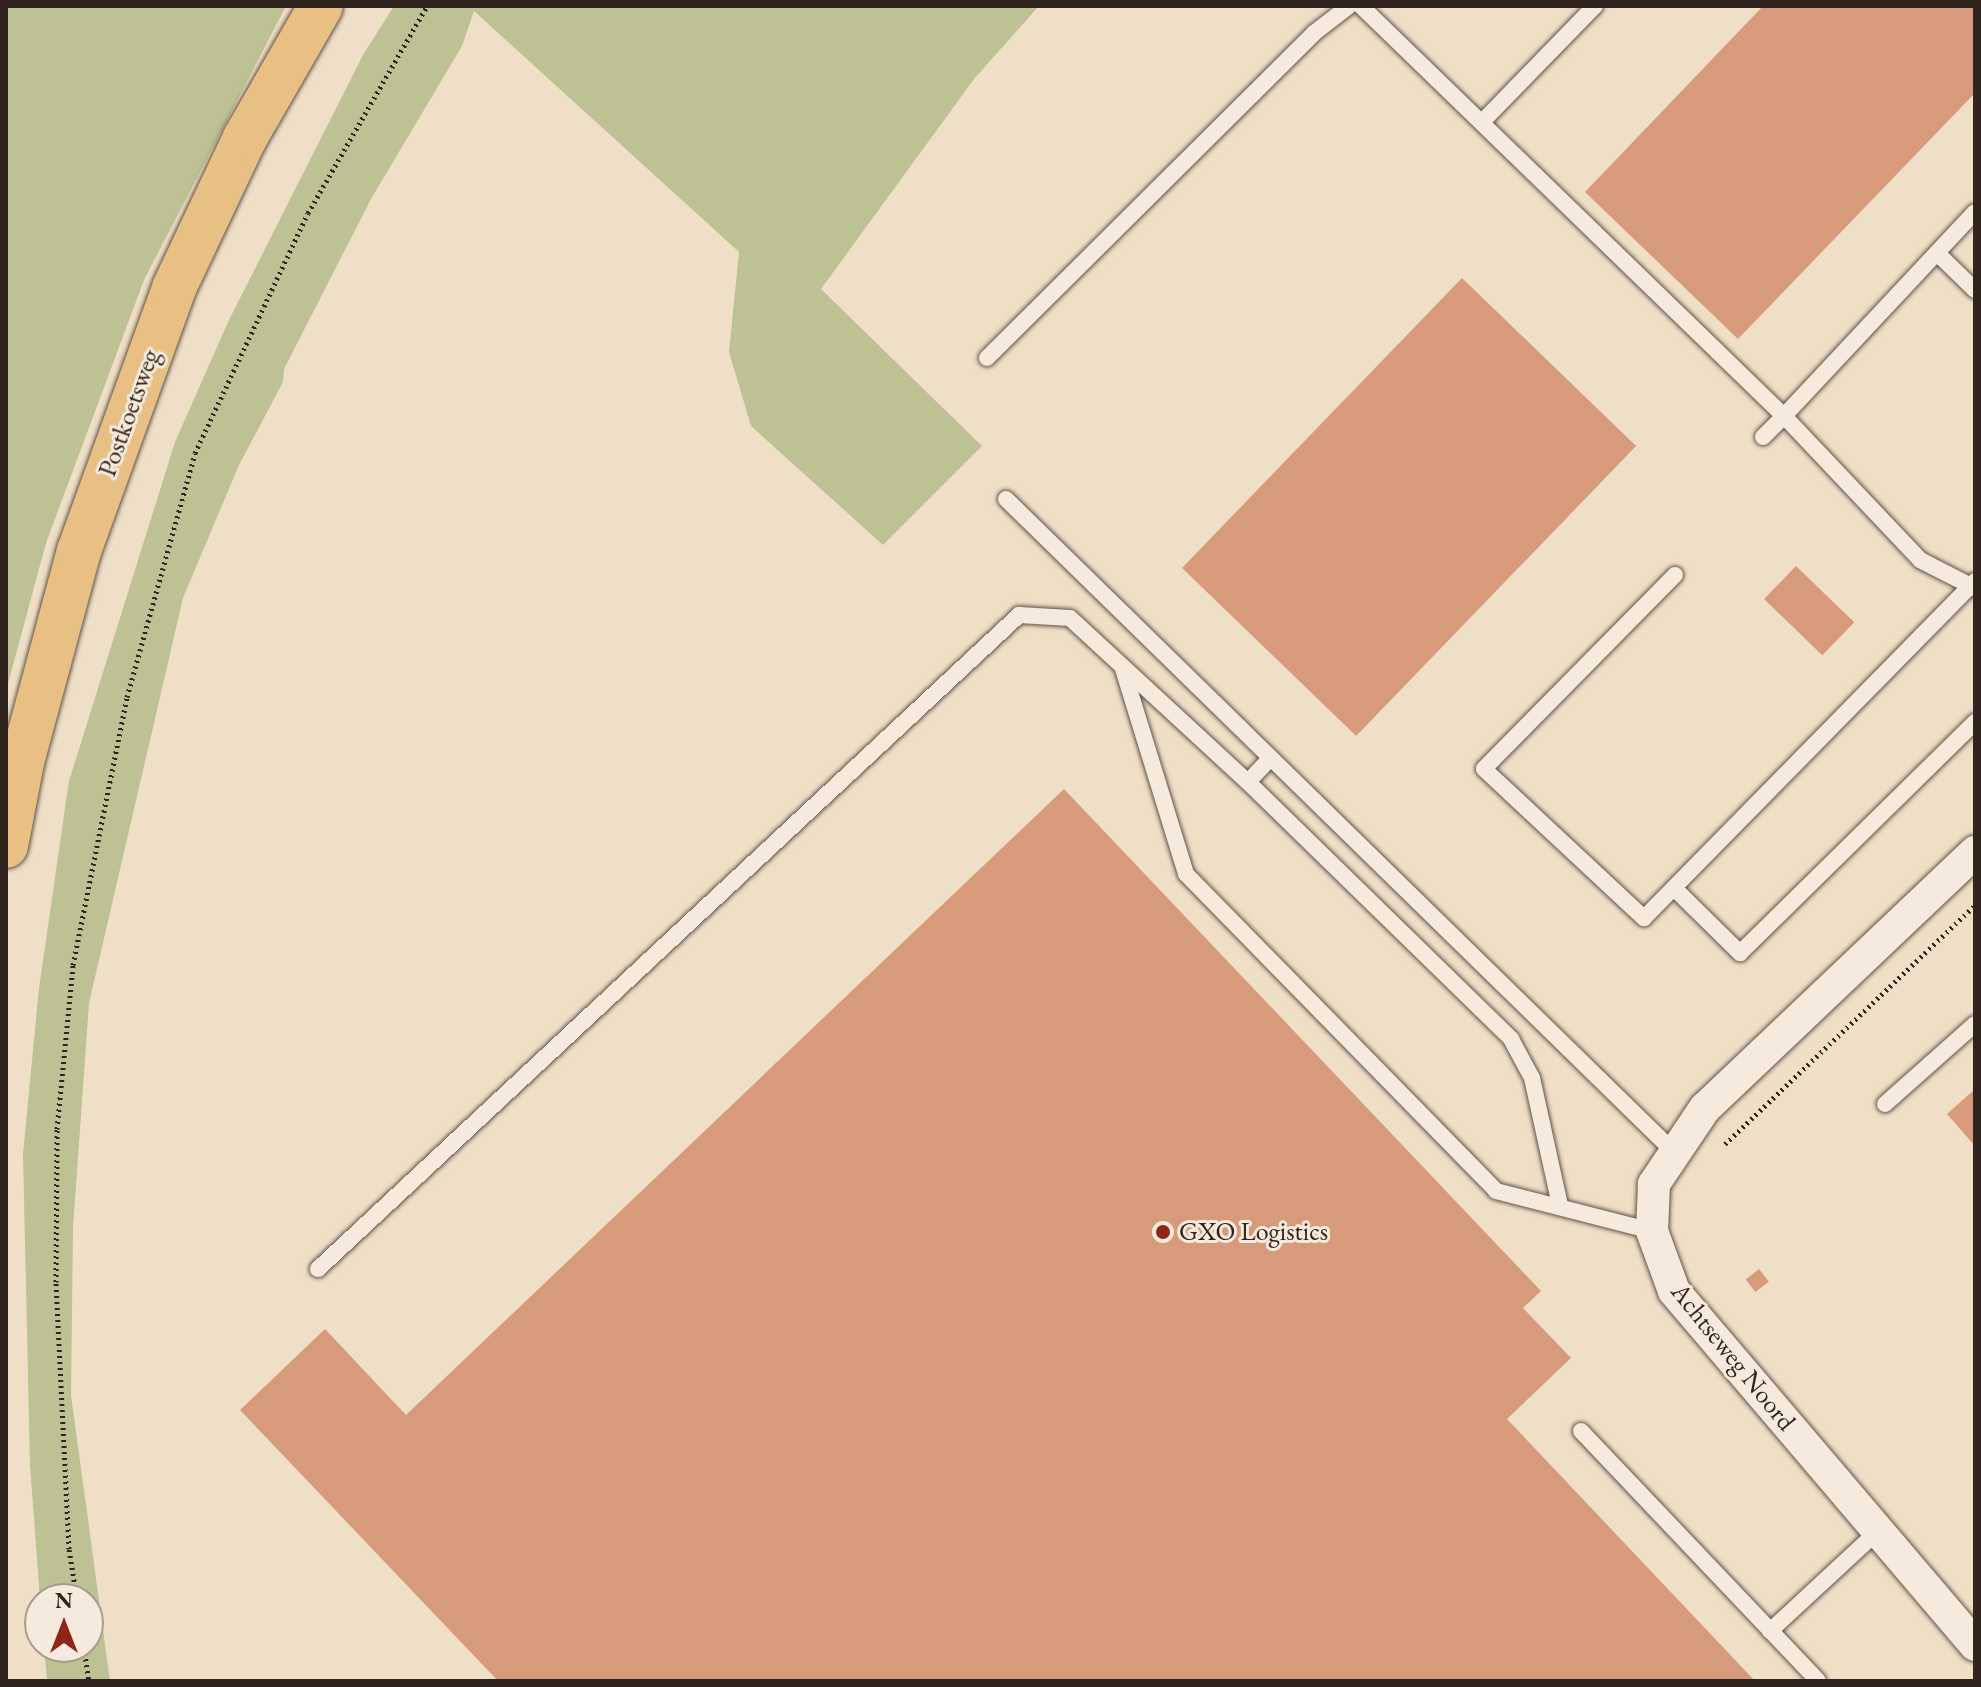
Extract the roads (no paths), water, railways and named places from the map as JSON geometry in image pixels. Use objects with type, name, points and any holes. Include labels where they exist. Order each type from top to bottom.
[{"type":"highway","name":"Postkoetsweg","points":[[6,846],[22,762],[79,551],[174,288],[245,138],[321,6]]},
{"type":"street","name":"Achtseweg Noord","points":[[1975,852],[1705,1108],[1672,1150],[1654,1184],[1652,1231],[1674,1291],[1975,1645]]},
{"type":"lane","points":[[987,358],[1314,33],[1349,6]]},
{"type":"lane","points":[[1361,6],[1784,416],[1920,560],[1974,585],[1644,918],[1484,769],[1675,575]]},
{"type":"lane","points":[[1482,122],[1595,6]]},
{"type":"lane","points":[[1763,437],[1975,212]]},
{"type":"lane","points":[[1937,253],[1975,290]]},
{"type":"lane","points":[[1006,499],[1672,1150]]},
{"type":"lane","points":[[318,1269],[1019,615],[1070,618],[1248,782],[1511,1039],[1532,1078],[1560,1205]]},
{"type":"lane","points":[[1123,667],[1186,874],[1496,1191],[1652,1231]]},
{"type":"lane","points":[[1674,888],[1740,953],[1975,722]]},
{"type":"lane","points":[[1248,782],[1270,758]]},
{"type":"lane","points":[[1885,1104],[1975,1024]]},
{"type":"lane","points":[[1581,1431],[1818,1681]]},
{"type":"lane","points":[[1770,1631],[1878,1531]]},
{"type":"place","name":"GXO Logistics","points":[[1163,1232]]}]
